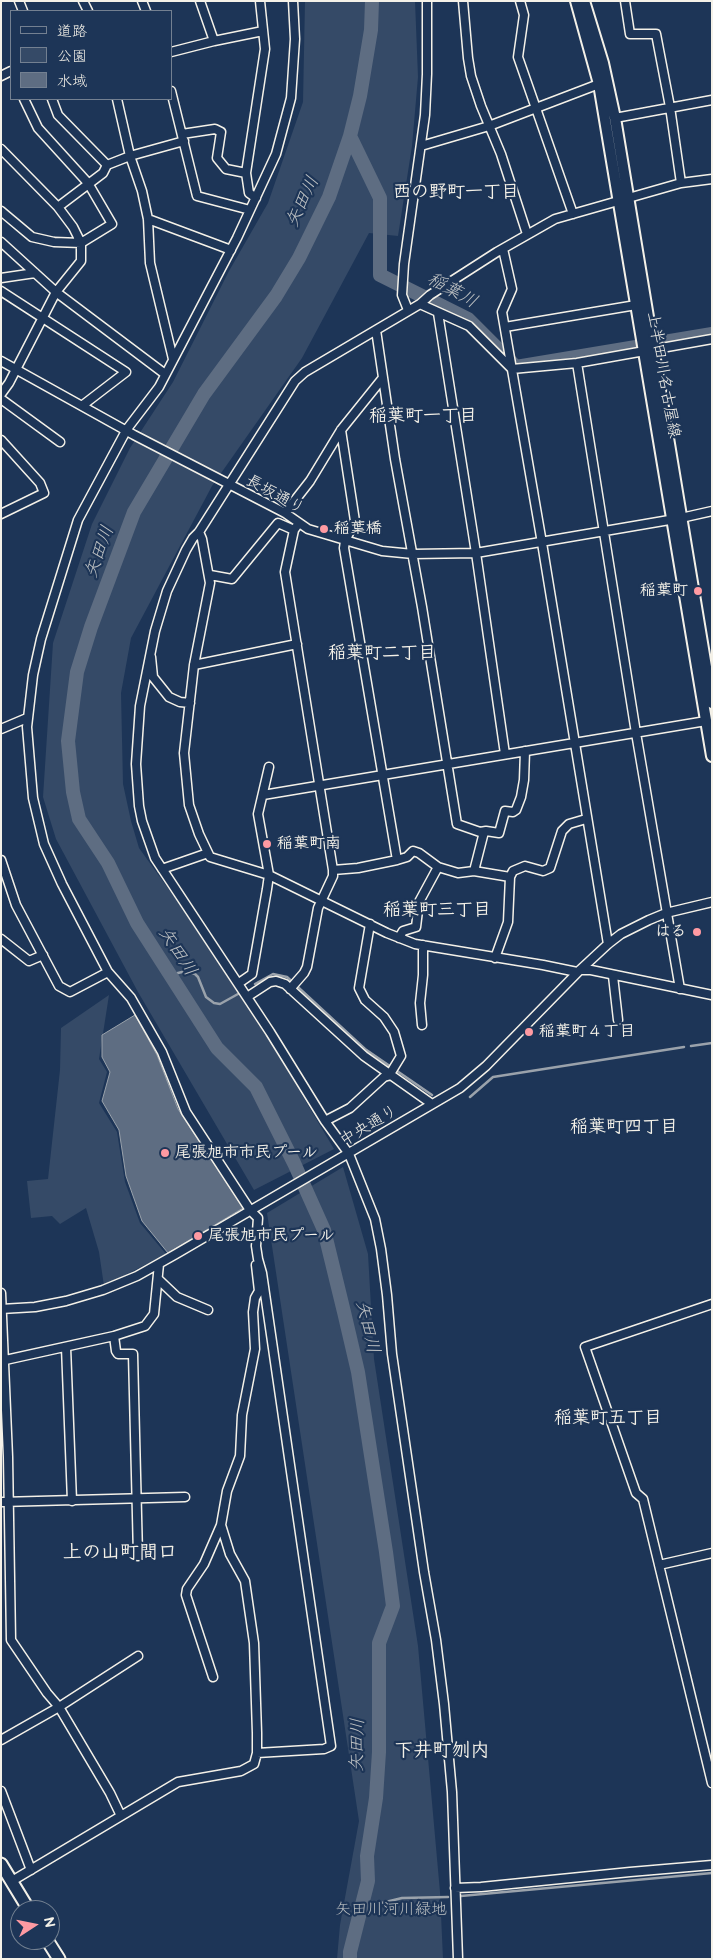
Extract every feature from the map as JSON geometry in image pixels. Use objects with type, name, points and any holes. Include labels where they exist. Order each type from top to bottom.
[{"type":"highway","points":[[1,1864],[23,1900]]},
{"type":"main road","name":"上半田川名古屋線","points":[[576,1],[599,84],[623,200],[677,519],[712,703]]},
{"type":"main road","name":"上半田川名古屋線","points":[[584,1],[599,48],[614,118],[636,305],[648,351]]},
{"type":"main road","name":"上半田川名古屋線","points":[[677,519],[712,756]]},
{"type":"street","points":[[200,1],[214,40]]},
{"type":"street","points":[[256,198],[249,193],[246,173],[265,49],[260,1]]},
{"type":"street","points":[[257,1753],[324,1749],[331,1746],[256,1246],[258,1218],[250,1210],[186,1112],[162,1052],[130,998],[108,972],[62,884],[44,844],[33,798],[29,762],[28,718],[33,675],[41,639],[78,520],[127,429],[159,386],[231,250],[276,154],[291,98],[295,39],[293,1]]},
{"type":"street","points":[[408,310],[402,295],[421,146],[427,74],[427,1]]},
{"type":"street","points":[[463,1],[471,76],[501,154],[527,234]]},
{"type":"street","points":[[520,1],[524,15],[518,57],[573,214]]},
{"type":"street","points":[[625,1],[630,34],[656,34],[670,107],[681,183]]},
{"type":"street","points":[[172,52],[214,40],[263,31]]},
{"type":"street","points":[[421,146],[489,126],[599,84]]},
{"type":"street","points":[[172,95],[197,196],[250,210]]},
{"type":"street","points":[[1,211],[32,236],[54,242],[81,243],[112,224],[88,183],[38,128],[24,100]]},
{"type":"street","points":[[52,100],[58,115],[107,165]]},
{"type":"street","points":[[117,100],[130,156],[142,191],[148,219],[150,264],[173,359]]},
{"type":"street","points":[[614,118],[712,100]]},
{"type":"street","points":[[58,207],[102,173],[107,165],[183,138],[215,129],[221,132],[217,158],[226,169],[246,173]]},
{"type":"street","points":[[1,149],[58,207],[73,227],[81,243],[81,261],[56,292],[1,394]]},
{"type":"street","points":[[458,1959],[452,1792],[438,1659],[392,1354],[381,1249],[372,1211],[346,1156],[325,1121],[239,984],[155,858],[142,821],[137,784],[140,706],[149,655],[167,592],[186,550],[199,532],[226,484],[295,381],[305,372],[376,330],[527,234],[555,219],[681,183],[712,179]]},
{"type":"street","points":[[148,219],[231,250]]},
{"type":"street","points":[[1,242],[56,292],[165,374]]},
{"type":"street","points":[[503,249],[512,290],[502,312],[608,944]]},
{"type":"street","points":[[1,278],[35,273]]},
{"type":"street","points":[[1,291],[126,372],[83,405]]},
{"type":"street","points":[[421,302],[438,312],[470,326],[512,368],[577,363],[712,339]]},
{"type":"street","points":[[505,327],[636,305]]},
{"type":"street","points":[[438,312],[505,754]]},
{"type":"street","points":[[376,330],[395,460],[413,554],[457,824],[463,828],[499,833],[505,811],[512,812],[516,810],[523,789],[525,751]]},
{"type":"street","name":"長坂通り","points":[[1,361],[127,429],[134,435],[285,513],[297,526],[382,551],[413,554],[476,553],[605,532],[712,511]]},
{"type":"street","points":[[577,363],[636,733],[680,989]]},
{"type":"street","points":[[285,513],[310,481],[341,430],[382,379]]},
{"type":"street","points":[[1,399],[60,442]]},
{"type":"street","points":[[341,430],[355,521],[345,541],[344,548],[397,860]]},
{"type":"street","points":[[1,440],[40,483],[44,493],[1,514]]},
{"type":"street","points":[[210,575],[232,579],[278,523],[297,526],[285,572],[333,876],[318,908],[307,967],[294,985]]},
{"type":"street","points":[[199,532],[210,575],[210,583],[194,665],[184,753],[186,783],[194,820],[210,857],[268,874],[399,938],[423,945],[579,971],[591,970],[712,995]]},
{"type":"street","points":[[194,665],[296,644]]},
{"type":"street","points":[[149,655],[152,658],[153,678],[168,697],[180,702],[190,703]]},
{"type":"street","points":[[1,729],[28,718]]},
{"type":"street","points":[[263,795],[706,721]]},
{"type":"street","points":[[239,984],[252,974],[268,874],[258,814],[269,767]]},
{"type":"street","points":[[496,958],[508,922],[510,876],[513,871],[522,866],[547,871],[550,868],[562,831],[569,824],[586,819]]},
{"type":"street","points":[[474,871],[484,832]]},
{"type":"street","points":[[333,870],[358,868],[397,860],[407,857],[413,851],[419,853],[438,867],[458,874],[474,871],[510,876]]},
{"type":"street","points":[[162,869],[208,853]]},
{"type":"street","points":[[1,860],[16,905],[60,986],[70,992],[108,972]]},
{"type":"street","points":[[399,938],[403,931],[416,927],[419,902],[438,867]]},
{"type":"street","name":"中央通り","points":[[2,1310],[35,1307],[103,1290],[137,1276],[261,1205],[460,1088],[486,1066],[579,971],[621,934],[666,913],[712,902]]},
{"type":"street","points":[[325,1121],[359,1101],[384,1077],[392,1072],[401,1056],[394,1032],[384,1017],[365,1000],[359,988],[370,924]]},
{"type":"street","points":[[1,939],[29,961],[43,956]]},
{"type":"street","points":[[422,1025],[420,1003],[424,975],[423,945]]},
{"type":"street","points":[[613,976],[618,1020]]},
{"type":"street","points":[[247,997],[270,982],[276,981],[294,985],[364,1056],[392,1072],[432,1104]]},
{"type":"street","points":[[213,1677],[186,1595],[187,1589],[204,1564],[221,1525],[227,1491],[240,1456],[242,1415],[255,1349],[253,1312],[255,1298],[259,1291],[255,1265],[258,1259]]},
{"type":"street","points":[[2,1361],[114,1336],[146,1326],[151,1320],[155,1308],[158,1264]]},
{"type":"street","points":[[158,1279],[177,1297],[208,1310]]},
{"type":"street","points":[[1,1293],[5,1502],[11,1640],[47,1693],[59,1707],[110,1793],[121,1816]]},
{"type":"street","points":[[712,1304],[585,1347],[636,1493],[643,1499],[712,1783]]},
{"type":"street","points":[[114,1336],[118,1354],[132,1354],[138,1556]]},
{"type":"street","points":[[66,1347],[72,1501]]},
{"type":"street","points":[[5,1502],[185,1497]]},
{"type":"street","points":[[12,1881],[178,1782],[241,1770],[254,1764],[257,1753],[256,1672],[245,1581],[230,1554],[221,1525]]},
{"type":"street","points":[[659,1565],[712,1553]]},
{"type":"street","points":[[1,1640],[11,1640]]},
{"type":"street","points":[[1,1740],[59,1707],[138,1656]]},
{"type":"street","points":[[1,1791],[31,1870]]},
{"type":"street","points":[[455,1888],[712,1865]]},
{"type":"green space","points":[[305,1],[415,1],[418,77],[412,146],[398,236],[369,233],[302,358],[212,486],[131,638],[121,693],[123,784],[139,848],[232,977],[334,1149],[254,1190],[138,992],[56,839],[43,797],[53,643],[92,524],[130,448],[173,382],[229,271],[268,203],[303,102]]},
{"type":"green space","points":[[109,995],[99,1059],[107,1072],[99,1103],[117,1132],[125,1182],[140,1223],[166,1254],[104,1286],[99,1252],[86,1208],[60,1224],[52,1216],[31,1218],[27,1181],[48,1179],[60,1070],[61,1028]]},
{"type":"green space","name":"矢田川河川緑地","points":[[343,1167],[368,1254],[374,1359],[418,1646],[440,1892],[443,1959],[337,1959],[340,1925],[359,1821],[267,1213]]},
{"type":"water","name":"尾張旭市市民プール","points":[[135,1015],[157,1055],[178,1109],[243,1208],[168,1253],[142,1221],[126,1176],[119,1130],[102,1101],[110,1072],[102,1057],[102,1035]]},
{"type":"waterway","name":"矢田川","points":[[350,1959],[350,1952],[368,1881],[367,1856],[376,1798],[379,1752],[379,1643],[393,1606],[358,1372],[324,1230],[294,1163],[256,1087],[217,1048],[137,923],[108,863],[79,819],[73,792],[68,741],[77,672],[91,627],[134,512],[204,394],[276,296],[299,258],[329,197],[350,136],[360,96],[371,30],[372,1]]},
{"type":"waterway","name":"稲葉川","points":[[350,136],[380,198],[380,275],[468,319],[516,367],[636,347]]},
{"type":"waterway","name":"稲葉川","points":[[658,343],[712,334]]},
{"type":"waterway","points":[[170,975],[186,971],[195,974],[206,997],[214,1003],[220,1004],[238,994]]},
{"type":"waterway","points":[[255,984],[273,974],[287,977],[365,1049],[432,1095]]},
{"type":"waterway","points":[[691,1046],[712,1043]]},
{"type":"waterway","points":[[470,1097],[493,1077],[684,1047]]},
{"type":"waterway","points":[[461,1896],[712,1873]]},
{"type":"waterway","points":[[361,1908],[402,1898],[448,1897]]},
{"type":"place","name":"稲葉橋","points":[[324,529]]},
{"type":"place","name":"稲葉町","points":[[698,591]]},
{"type":"place","name":"稲葉町南","points":[[267,844]]},
{"type":"place","name":"はる","points":[[697,932]]},
{"type":"place","name":"稲葉町４丁目","points":[[529,1032]]},
{"type":"place","name":"尾張旭市市民プール","points":[[165,1153]]},
{"type":"place","name":"尾張旭市民プール","points":[[198,1236]]},
{"type":"district","name":"西の野町一丁目","points":[[456,192]]},
{"type":"district","name":"稲葉町一丁目","points":[[423,416]]},
{"type":"district","name":"稲葉町二丁目","points":[[382,653]]},
{"type":"district","name":"稲葉町三丁目","points":[[437,910]]},
{"type":"district","name":"稲葉町四丁目","points":[[624,1127]]},
{"type":"district","name":"稲葉町五丁目","points":[[608,1418]]},
{"type":"district","name":"上の山町間口","points":[[120,1553]]},
{"type":"district","name":"下井町刎内","points":[[442,1751]]}]
